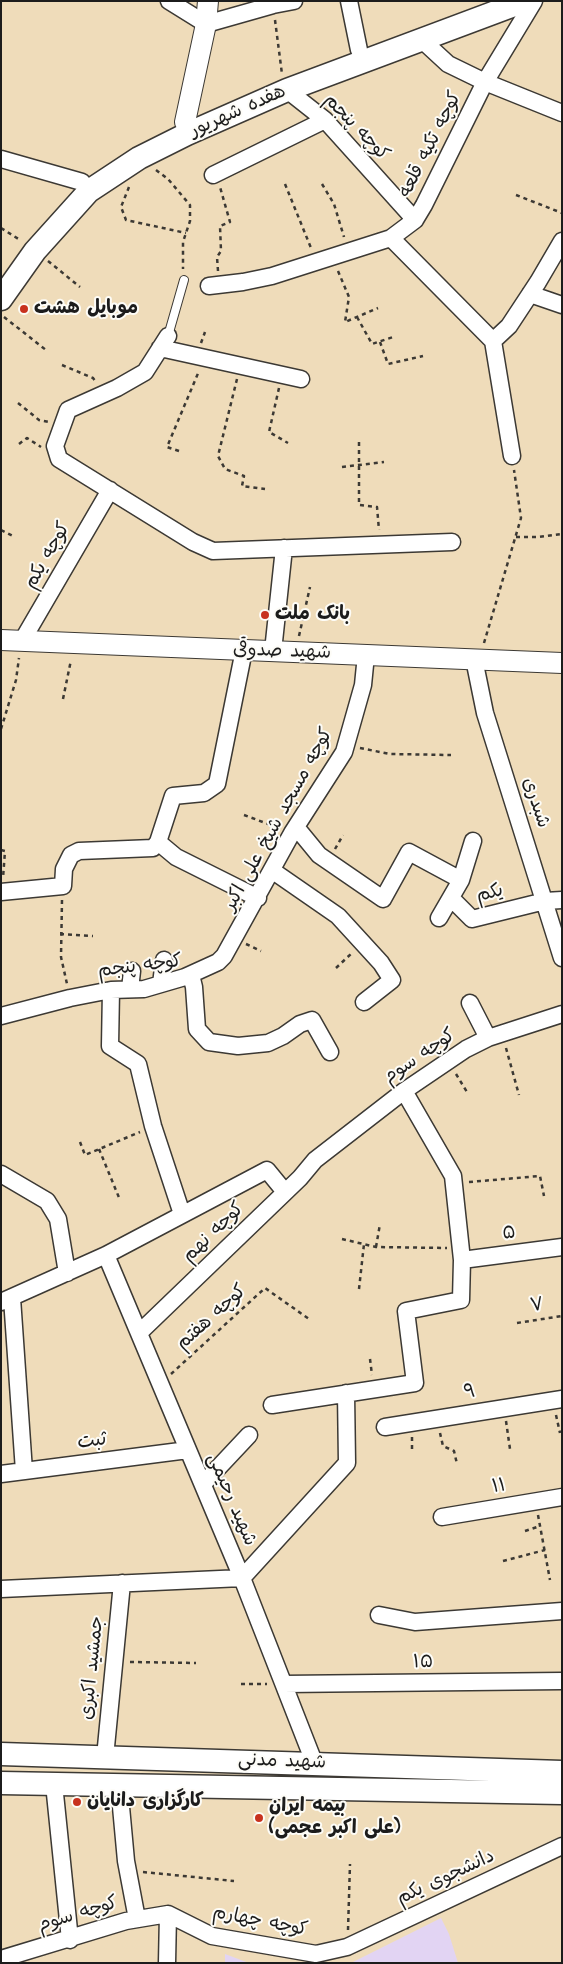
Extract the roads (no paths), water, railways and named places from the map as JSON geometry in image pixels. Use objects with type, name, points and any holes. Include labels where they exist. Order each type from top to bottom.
[{"type":"main road","name":"هفده شهریور","points":[[1,299],[30,248],[82,182],[134,148],[186,128],[359,50],[492,1]]},
{"type":"main road","name":"هفده شهریور","points":[[285,84],[422,40],[525,1]]},
{"type":"main road","name":"هفده شهریور","points":[[1,276],[89,191],[186,128]]},
{"type":"main road","name":"شهید مدنی","points":[[1,1754],[314,1762],[562,1772]]},
{"type":"main road","name":"شهید مدنی","points":[[1,1782],[562,1793]]},
{"type":"street","points":[[169,1],[206,24],[294,1]]},
{"type":"street","points":[[186,128],[206,24],[208,1]]},
{"type":"street","points":[[349,1],[359,50]]},
{"type":"street","points":[[486,82],[534,1]]},
{"type":"street","points":[[422,40],[448,64],[486,82],[562,112]]},
{"type":"street","name":"کوچه تکیه قلعه","points":[[214,286],[272,276],[348,250],[391,238],[414,220],[424,205],[486,82]]},
{"type":"street","name":"کوچه پنجم","points":[[285,84],[325,120],[414,220]]},
{"type":"street","points":[[216,174],[325,120]]},
{"type":"street","points":[[1,159],[82,182]]},
{"type":"street","points":[[391,238],[493,341],[512,456]]},
{"type":"street","points":[[493,341],[509,326],[562,241]]},
{"type":"street","points":[[530,294],[562,305]]},
{"type":"street","points":[[301,379],[205,358],[164,342],[145,372],[68,410],[55,446],[59,459],[193,542],[213,550],[452,542]]},
{"type":"street","name":"کوچه یکم","points":[[22,641],[110,490]]},
{"type":"street","points":[[273,651],[284,548]]},
{"type":"street","name":"شهید صدوقی","points":[[1,640],[562,663]]},
{"type":"street","points":[[2,892],[63,886],[64,868],[71,855],[79,851],[153,848],[158,842],[173,796],[204,793],[217,784],[244,650]]},
{"type":"street","name":"کوچه مسجد شیخ علی اکبر","points":[[185,977],[218,962],[224,956],[273,871],[294,830],[346,745],[363,685],[366,655]]},
{"type":"street","name":"شبدری","points":[[478,659],[485,712],[562,958]]},
{"type":"street","points":[[294,830],[319,855],[383,899],[409,852],[460,880]]},
{"type":"street","points":[[439,918],[460,880],[473,841]]},
{"type":"street","points":[[158,842],[176,857],[258,898]]},
{"type":"street","points":[[273,871],[338,916],[380,963],[392,980],[364,1002]]},
{"type":"street","name":"یکم","points":[[450,898],[472,919],[545,901]]},
{"type":"street","points":[[545,901],[562,900]]},
{"type":"street","points":[[161,984],[164,960]]},
{"type":"street","points":[[130,989],[132,971]]},
{"type":"street","name":"کوچه پنجم","points":[[1,1016],[70,998],[111,990],[144,989],[185,977],[192,979],[194,987],[197,1029],[209,1042],[238,1046],[268,1043],[283,1036],[300,1024],[312,1020],[330,1052]]},
{"type":"street","points":[[111,990],[110,1046],[138,1064],[153,1126],[182,1214]]},
{"type":"street","points":[[470,1003],[496,1036]]},
{"type":"street","name":"کوچه سوم","points":[[315,1160],[404,1091],[448,1061],[496,1036],[562,1014]]},
{"type":"street","points":[[272,1406],[306,1402],[346,1393],[415,1382],[406,1311],[462,1300],[461,1254],[452,1176],[404,1091]]},
{"type":"street","name":"کوچه نهم","points":[[139,1333],[285,1192],[315,1160]]},
{"type":"street","points":[[24,1471],[6,1300],[106,1255],[267,1170],[285,1192]]},
{"type":"street","points":[[1,1174],[47,1201],[58,1219],[67,1273]]},
{"type":"street","name":"۵","points":[[461,1254],[562,1247]]},
{"type":"street","name":"شهید رحیمی","points":[[106,1255],[242,1578],[314,1762]]},
{"type":"street","points":[[1,1589],[242,1578],[347,1463],[346,1393]]},
{"type":"street","name":"۹","points":[[384,1427],[562,1399]]},
{"type":"street","points":[[203,1484],[249,1435]]},
{"type":"street","name":"ثبت","points":[[1,1474],[188,1450]]},
{"type":"street","name":"۱۱","points":[[442,1517],[562,1497]]},
{"type":"street","name":"جمشید اکبری","points":[[105,1757],[122,1583]]},
{"type":"street","points":[[379,1615],[414,1622],[562,1611]]},
{"type":"street","name":"۱۵","points":[[284,1684],[562,1681]]},
{"type":"street","points":[[54,1784],[70,1940]]},
{"type":"street","points":[[119,1785],[128,1870],[137,1919]]},
{"type":"street","name":"دانشجوی یکم","points":[[347,1947],[562,1846]]},
{"type":"street","points":[[167,1963],[168,1914]]},
{"type":"street","name":"کوچه سوم","points":[[1,1959],[137,1919],[168,1914]]},
{"type":"street","name":"کوچه چهارم","points":[[168,1914],[212,1936],[316,1954],[347,1947]]},
{"type":"lane","points":[[164,342],[184,278]]},
{"type":"place","name":"موبایل هشت","points":[[24,309]]},
{"type":"place","name":"بانک ملت","points":[[265,615]]},
{"type":"place","name":"کارگزاری دانایان","points":[[77,1802]]},
{"type":"place","name":"بیمه ایران (علی اکبر عجمی)","points":[[259,1818]]}]
